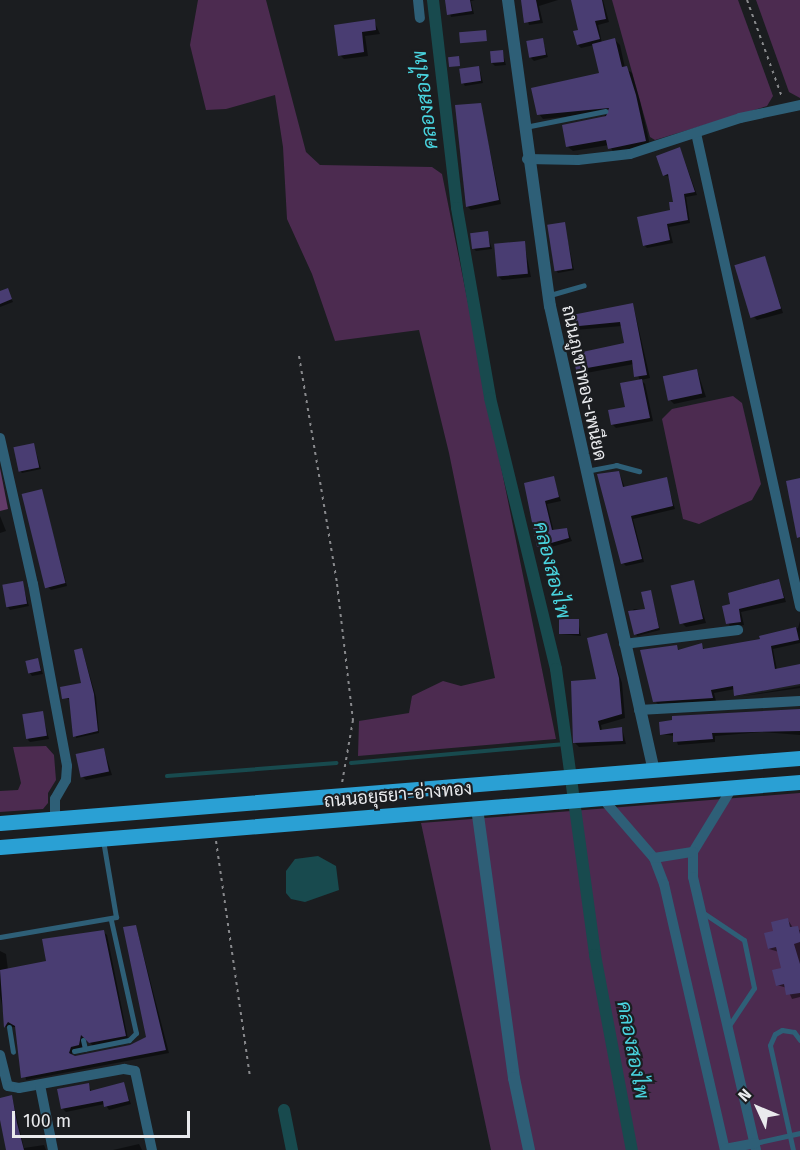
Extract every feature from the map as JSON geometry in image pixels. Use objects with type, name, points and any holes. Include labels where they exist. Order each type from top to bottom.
[{"type":"main road","name":"ถนนอยุธยา-อ่างทอง","points":[[0,823],[653,768],[800,758]]},
{"type":"main road","name":"ถนนอยุธยา-อ่างทอง","points":[[0,847],[800,782]]},
{"type":"main road","points":[[160,810],[162,834]]},
{"type":"street","points":[[418,0],[420,18]]},
{"type":"street","name":"ถนนภูเขาทอง-เพนียด","points":[[508,0],[527,159],[548,295],[584,471],[653,768]]},
{"type":"street","points":[[527,159],[578,160],[630,154],[696,133],[800,105]]},
{"type":"street","points":[[696,133],[800,607]]},
{"type":"street","points":[[0,438],[33,584],[67,766],[66,780],[57,789],[55,819]]},
{"type":"street","points":[[624,644],[738,630]]},
{"type":"street","points":[[639,710],[800,701]]},
{"type":"street","points":[[603,799],[654,858],[664,884],[725,1150],[755,1147],[693,877],[693,852],[732,788]]},
{"type":"street","points":[[477,808],[514,1078],[529,1150]]},
{"type":"street","points":[[654,858],[693,852]]},
{"type":"street","points":[[0,1055],[9,1086],[40,1085],[124,1069],[135,1071],[152,1150]]},
{"type":"street","points":[[40,1085],[53,1150]]},
{"type":"lane","points":[[523,128],[605,111]]},
{"type":"lane","points":[[548,295],[584,285]]},
{"type":"lane","points":[[584,471],[616,465],[639,471]]},
{"type":"lane","points":[[74,1052],[129,1040],[136,1033],[111,920],[116,911],[103,839]]},
{"type":"lane","points":[[701,911],[744,940],[754,988],[728,1027]]},
{"type":"lane","points":[[0,937],[61,932],[111,920]]},
{"type":"lane","points":[[9,1027],[13,1052]]},
{"type":"lane","points":[[793,1150],[770,1045],[775,1034],[782,1030],[794,1032],[800,1040]]},
{"type":"lane","points":[[83,1040],[85,1049]]},
{"type":"lane","points":[[755,1147],[800,1133]]},
{"type":"path","points":[[747,0],[786,108]]},
{"type":"path","points":[[299,356],[336,572],[352,720],[341,795]]},
{"type":"path","points":[[215,830],[217,866],[250,1077]]},
{"type":"shaded area","points":[[198,0],[266,0],[306,152],[320,165],[432,167],[442,174],[556,739],[358,756],[359,721],[409,713],[412,696],[443,681],[461,686],[495,678],[449,453],[419,330],[335,341],[312,274],[287,219],[283,147],[275,95],[226,109],[206,110],[190,45]]},
{"type":"shaded area","points":[[612,0],[738,0],[773,96],[767,106],[655,140],[650,137]]},
{"type":"shaded area","points":[[756,0],[800,0],[800,98],[789,92]]},
{"type":"shaded area","points":[[733,396],[742,403],[761,484],[752,500],[699,524],[683,519],[662,419],[672,409]]},
{"type":"shaded area","points":[[0,468],[8,509],[0,511]]},
{"type":"shaded area","points":[[46,746],[54,755],[56,780],[48,793],[48,803],[43,809],[0,812],[0,791],[18,790],[21,783],[13,747]]},
{"type":"shaded area","points":[[800,793],[800,1150],[491,1150],[421,823]]},
{"type":"water","points":[[318,856],[336,866],[339,890],[305,902],[291,899],[286,893],[286,871],[295,859]]},
{"type":"building","points":[[445,0],[470,0],[472,11],[447,15]]},
{"type":"building","points":[[521,0],[536,0],[540,20],[524,23]]},
{"type":"building","points":[[571,0],[602,0],[606,19],[595,21],[600,39],[577,45],[573,31],[578,30]]},
{"type":"building","points":[[375,19],[376,30],[362,32],[364,52],[338,56],[334,25]]},
{"type":"building","points":[[486,30],[487,41],[460,43],[459,32]]},
{"type":"building","points":[[543,38],[546,55],[529,58],[526,41]]},
{"type":"building","points":[[615,38],[622,67],[627,66],[636,95],[646,141],[608,149],[606,140],[566,147],[562,125],[606,116],[609,108],[537,115],[531,88],[599,73],[592,44]]},
{"type":"building","points":[[503,50],[504,62],[491,63],[490,51]]},
{"type":"building","points":[[459,56],[460,66],[449,67],[448,57]]},
{"type":"building","points":[[479,66],[481,81],[461,84],[459,69]]},
{"type":"building","points":[[481,103],[499,200],[466,207],[455,105]]},
{"type":"building","points":[[680,147],[695,192],[684,194],[688,220],[667,224],[670,240],[643,246],[637,217],[670,210],[669,202],[673,202],[668,174],[663,176],[656,156]]},
{"type":"building","points":[[565,222],[572,268],[555,271],[547,225]]},
{"type":"building","points":[[488,231],[490,247],[472,249],[470,233]]},
{"type":"building","points":[[525,241],[528,274],[497,277],[494,244]]},
{"type":"building","points":[[765,256],[781,309],[750,318],[734,265]]},
{"type":"building","points":[[8,288],[12,299],[0,304],[0,291]]},
{"type":"building","points":[[633,303],[647,375],[634,377],[632,360],[576,370],[573,354],[624,343],[620,322],[569,327],[567,316]]},
{"type":"building","points":[[697,369],[702,393],[668,401],[663,376]]},
{"type":"building","points":[[642,379],[650,418],[611,425],[608,410],[625,407],[620,383]]},
{"type":"building","points":[[34,443],[39,467],[19,472],[13,447]]},
{"type":"building","points":[[619,471],[623,487],[667,477],[673,506],[631,516],[642,559],[621,564],[597,474]]},
{"type":"building","points":[[554,476],[559,497],[545,501],[552,530],[567,528],[569,538],[537,547],[524,483]]},
{"type":"building","points":[[800,478],[800,537],[797,538],[786,481]]},
{"type":"building","points":[[42,489],[65,583],[45,588],[22,494]]},
{"type":"building","points":[[779,579],[784,598],[739,609],[741,622],[726,624],[722,606],[730,604],[728,593]]},
{"type":"building","points":[[694,580],[703,619],[680,624],[671,585]]},
{"type":"building","points":[[23,581],[27,604],[6,607],[2,585]]},
{"type":"building","points":[[651,590],[659,628],[634,635],[628,611],[645,609],[641,592]]},
{"type":"building","points":[[559,619],[579,619],[579,634],[559,634]]},
{"type":"building","points":[[796,627],[799,640],[771,646],[775,669],[800,664],[800,684],[734,696],[733,686],[711,690],[713,698],[653,702],[640,650],[677,645],[678,650],[702,643],[703,649],[760,639],[759,636]]},
{"type":"building","points":[[607,633],[619,678],[622,714],[598,721],[600,730],[622,727],[623,741],[573,743],[571,681],[596,679],[587,638]]},
{"type":"building","points":[[82,648],[94,694],[98,731],[73,737],[69,698],[62,699],[60,687],[81,683],[74,650]]},
{"type":"building","points":[[38,658],[41,671],[28,674],[25,661]]},
{"type":"building","points":[[800,709],[800,731],[712,733],[713,739],[673,742],[673,733],[660,735],[659,722],[672,720],[672,716]]},
{"type":"building","points":[[43,711],[47,736],[26,739],[22,714]]},
{"type":"building","points":[[104,748],[109,771],[81,778],[76,754]]},
{"type":"building","points":[[788,918],[790,927],[798,926],[800,934],[800,942],[794,944],[800,964],[800,993],[786,995],[784,984],[776,986],[772,970],[781,968],[776,947],[768,949],[764,933],[773,931],[771,922]]},
{"type":"building","points":[[136,925],[166,1050],[21,1078],[15,1026],[8,1022],[4,1028],[0,970],[46,961],[42,939],[104,930],[126,1036],[89,1043],[81,1035],[79,1045],[71,1047],[69,1053],[75,1056],[130,1045],[146,1037],[123,927]]},
{"type":"building","points":[[124,1082],[129,1101],[104,1107],[103,1101],[61,1109],[57,1089],[89,1083],[90,1091]]},
{"type":"building","points":[[12,1095],[24,1150],[6,1150],[0,1120],[0,1098]]},
{"type":"waterway","name":"คลองสองไพ","points":[[433,0],[457,208],[490,398],[556,669],[595,955],[632,1150]]},
{"type":"waterway","points":[[351,763],[565,744]]},
{"type":"waterway","points":[[167,776],[337,763]]},
{"type":"waterway","points":[[284,1110],[292,1150]]}]
